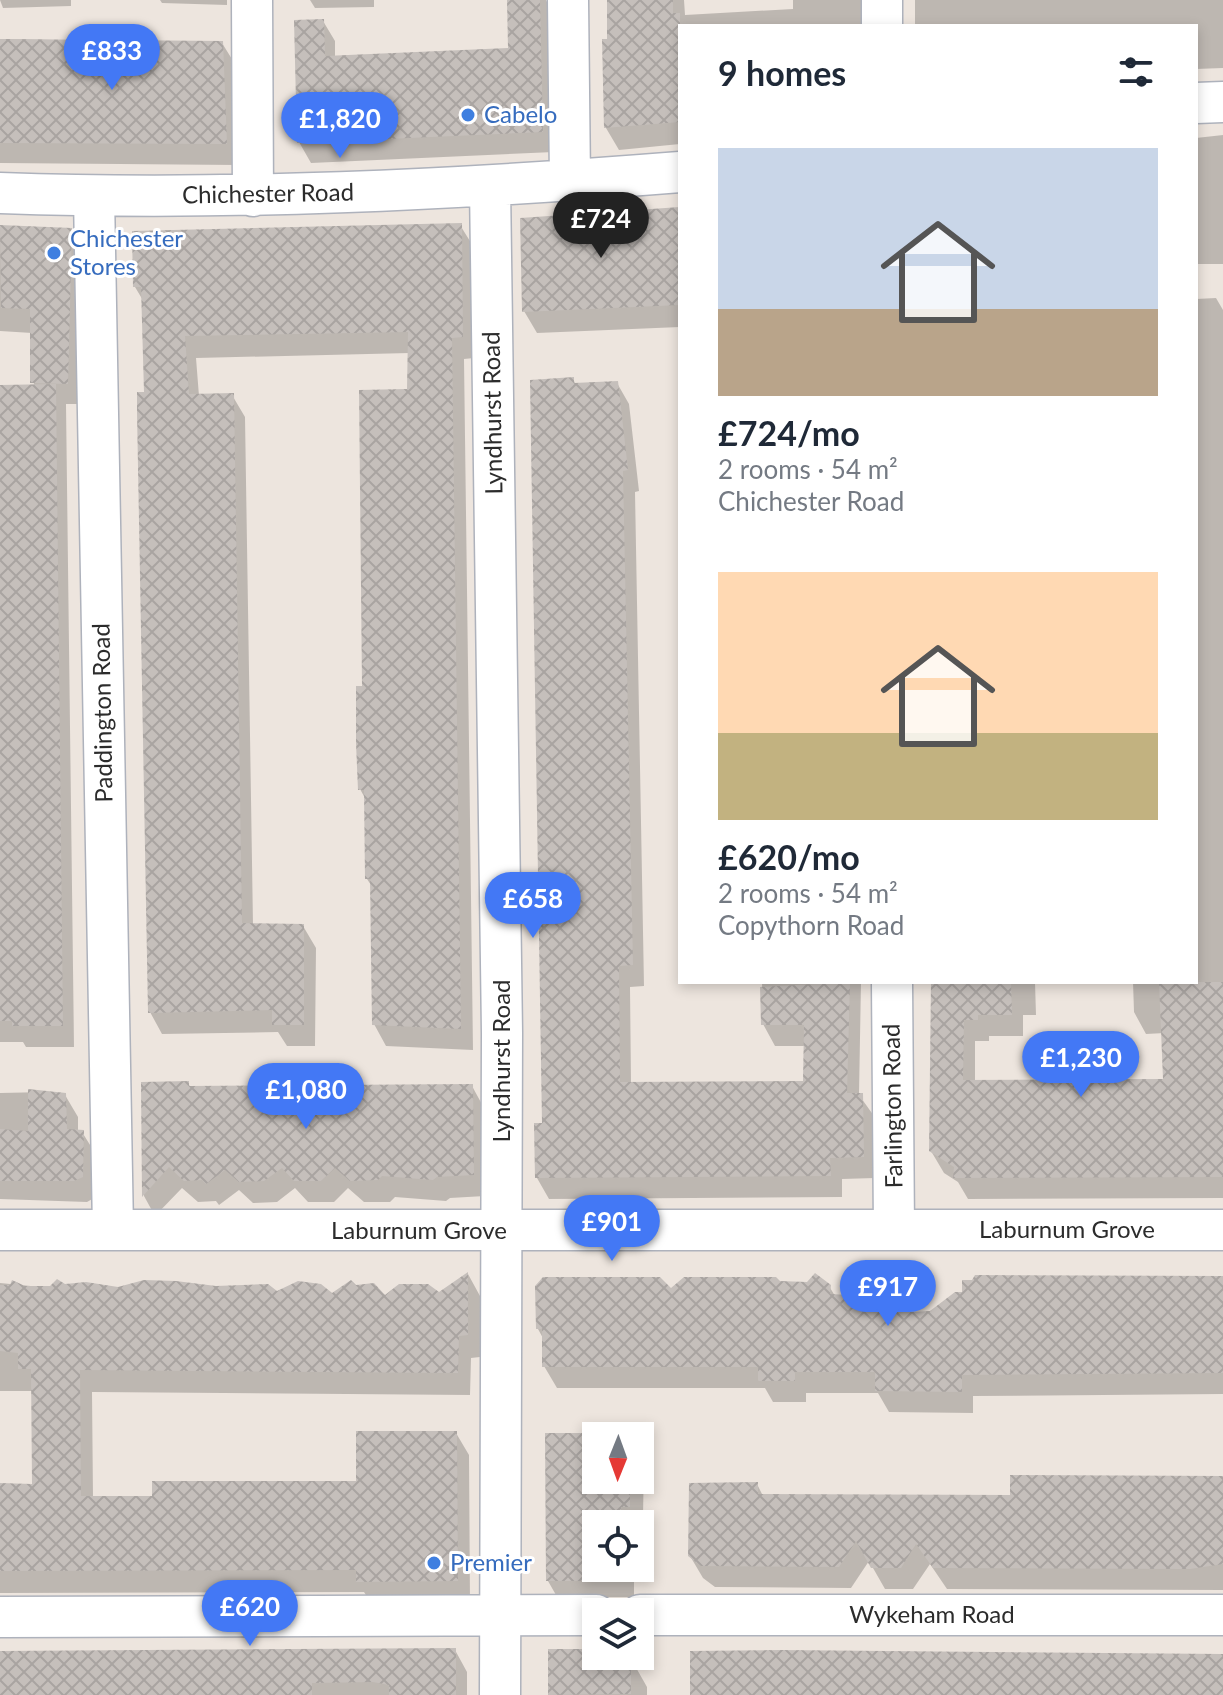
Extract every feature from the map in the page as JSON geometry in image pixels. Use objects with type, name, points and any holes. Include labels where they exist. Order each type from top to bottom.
[{"type":"street","points":[[252,0],[253,196]]},
{"type":"street","points":[[568,0],[570,181]]},
{"type":"street","points":[[882,0],[882,24]]},
{"type":"street","points":[[1198,103],[1223,102]]},
{"type":"street","name":"Chichester Road","points":[[0,193],[253,196],[490,186],[678,172]]},
{"type":"street","name":"Lyndhurst Road","points":[[490,186],[502,1033],[500,1695]]},
{"type":"street","name":"Paddington Road","points":[[94,196],[113,1229]]},
{"type":"street","name":"Farlington Road","points":[[892,984],[894,1230]]},
{"type":"street","name":"Laburnum Grove","points":[[0,1230],[1223,1230]]},
{"type":"street","points":[[0,1617],[582,1615]]},
{"type":"street","name":"Wykeham Road","points":[[654,1615],[1223,1615]]},
{"type":"building","points":[[507,0],[540,0],[543,132],[297,143],[294,20],[324,19],[325,56],[508,48]]},
{"type":"building","points":[[607,0],[673,0],[673,13],[680,13],[678,122],[604,128],[602,39],[607,39]]},
{"type":"building","points":[[0,39],[223,41],[227,144],[0,143]]},
{"type":"building","points":[[678,207],[678,305],[522,312],[520,218]]},
{"type":"building","points":[[462,223],[463,337],[452,338],[461,1029],[372,1025],[370,879],[365,879],[364,790],[358,790],[356,743],[356,686],[362,686],[359,390],[407,389],[408,332],[185,336],[189,394],[234,393],[242,923],[304,924],[304,1025],[272,1025],[272,1010],[148,1013],[137,412],[137,392],[144,392],[141,287],[133,287],[132,231]]},
{"type":"building","points":[[0,225],[72,228],[68,384],[30,383],[30,309],[1,308]]},
{"type":"building","points":[[574,377],[574,383],[618,381],[628,470],[623,471],[633,965],[619,966],[620,1082],[803,1081],[804,1025],[761,1025],[760,987],[850,984],[847,1093],[863,1093],[864,1157],[830,1158],[831,1176],[535,1178],[534,1123],[542,1123],[530,380]]},
{"type":"building","points":[[56,384],[63,1026],[12,1026],[12,1021],[0,1021],[0,385]]},
{"type":"building","points":[[1223,982],[1223,1177],[953,1178],[954,1167],[929,1151],[931,984],[1011,984],[1012,1015],[978,1015],[978,1020],[964,1020],[963,1080],[1163,1079],[1159,984]]},
{"type":"building","points":[[189,1081],[189,1086],[473,1084],[474,1175],[437,1177],[433,1180],[382,1176],[378,1180],[350,1181],[335,1168],[321,1181],[294,1181],[282,1168],[264,1181],[239,1182],[225,1170],[206,1184],[202,1180],[184,1181],[169,1167],[142,1197],[141,1082]]},
{"type":"building","points":[[28,1089],[66,1093],[67,1129],[84,1130],[83,1177],[74,1181],[0,1181],[0,1129],[28,1131]]},
{"type":"building","points":[[468,1272],[468,1335],[459,1336],[458,1373],[80,1370],[81,1496],[152,1496],[152,1481],[356,1481],[356,1431],[457,1431],[458,1581],[356,1582],[356,1570],[0,1571],[0,1483],[32,1484],[31,1369],[18,1369],[18,1353],[0,1351],[0,1285],[10,1285],[12,1280],[25,1286],[50,1286],[57,1279],[65,1284],[86,1282],[118,1287],[144,1280],[216,1286],[268,1284],[277,1291],[298,1281],[321,1284],[332,1293],[351,1280],[356,1285],[374,1283],[385,1295],[399,1284],[428,1284],[439,1292]]},
{"type":"building","points":[[815,1273],[831,1285],[830,1294],[849,1295],[859,1304],[859,1311],[912,1312],[930,1311],[955,1292],[962,1292],[962,1280],[972,1280],[975,1275],[1223,1276],[1223,1373],[962,1375],[962,1392],[875,1391],[875,1372],[795,1372],[795,1381],[758,1381],[758,1367],[542,1367],[542,1329],[536,1329],[535,1286],[543,1277],[660,1277],[671,1288],[684,1277],[776,1277],[780,1281],[807,1282]]},
{"type":"building","points":[[545,1433],[582,1433],[582,1494],[630,1494],[630,1507],[621,1507],[621,1510],[582,1510],[582,1581],[546,1581]]},
{"type":"building","points":[[1010,1475],[1223,1476],[1223,1564],[1190,1569],[933,1568],[916,1544],[901,1568],[871,1568],[856,1541],[839,1567],[701,1566],[688,1556],[689,1483],[758,1482],[758,1494],[1010,1495]]},
{"type":"building","points":[[456,1648],[456,1695],[389,1695],[389,1685],[373,1682],[312,1683],[312,1695],[0,1695],[0,1651]]},
{"type":"building","points":[[548,1649],[582,1649],[582,1670],[631,1670],[631,1694],[548,1695]]},
{"type":"building","points":[[690,1651],[1223,1654],[1223,1695],[690,1695]]},
{"type":"place","name":"Cabelo","points":[[468,115]]},
{"type":"place","name":"Chichester Stores","points":[[54,253]]},
{"type":"place","name":"Premier","points":[[434,1563]]}]
